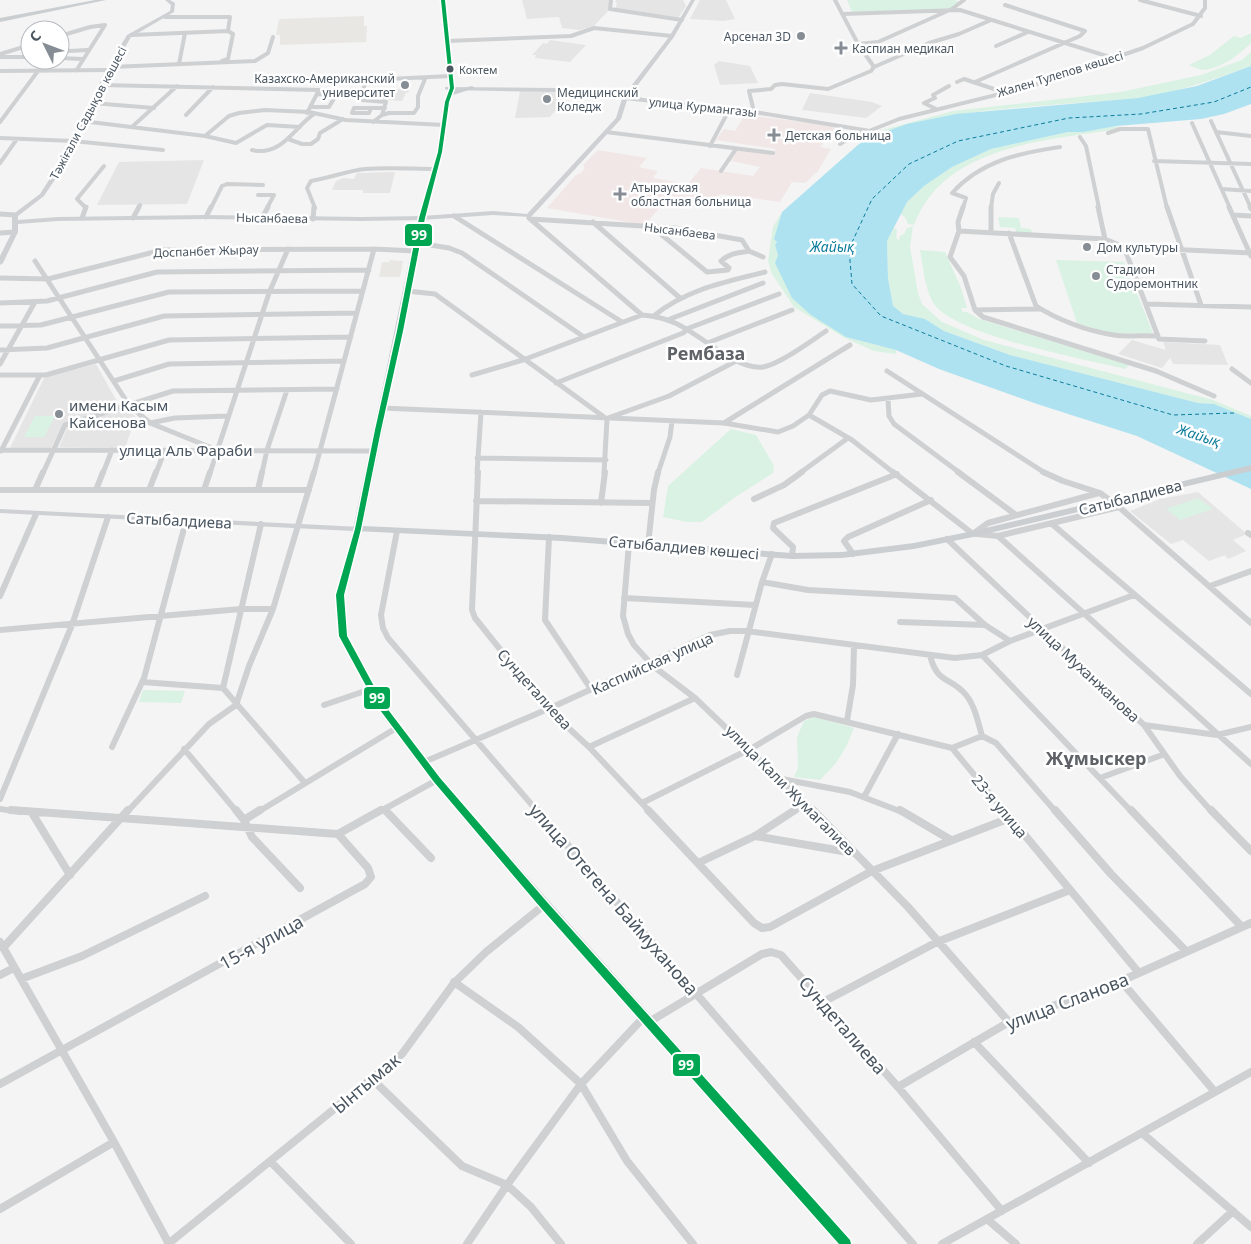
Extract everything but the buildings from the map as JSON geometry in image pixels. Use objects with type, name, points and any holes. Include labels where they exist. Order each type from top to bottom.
[{"type":"main road","points":[[0,19],[97,0]]},
{"type":"main road","points":[[0,19],[103,0]]},
{"type":"main road","points":[[358,529],[422,218],[436,169],[444,125],[449,86],[444,1]]},
{"type":"main road","points":[[444,1],[449,86]]},
{"type":"main road","points":[[449,86],[457,91],[472,88]]},
{"type":"main road","points":[[449,86],[472,88]]},
{"type":"main road","name":"Сатыбалдиева","points":[[1009,526],[1251,468]]},
{"type":"main road","name":"Сатыбалдиев көшесі","points":[[358,529],[549,537],[792,556],[853,554],[914,546],[1009,526]]},
{"type":"street","points":[[611,0],[610,9],[682,20]]},
{"type":"street","points":[[622,112],[625,98],[672,36],[693,0]]},
{"type":"street","points":[[830,0],[835,0],[858,44],[874,67]]},
{"type":"street","points":[[858,44],[878,42],[952,9],[964,0]]},
{"type":"street","points":[[1140,0],[1201,16],[1206,0]]},
{"type":"street","points":[[164,17],[172,12],[174,7],[169,1]]},
{"type":"street","points":[[975,82],[1080,36],[1085,31],[1005,5]]},
{"type":"street","points":[[843,14],[960,10],[1113,58]]},
{"type":"street","points":[[164,17],[223,15],[230,17],[228,31]]},
{"type":"street","name":"Жален Тулепов көшесі","points":[[840,144],[864,130],[870,131],[899,119],[1032,86],[1144,48],[1184,30],[1201,16]]},
{"type":"street","name":"Тәжіғали Садықов көшесі","points":[[15,215],[43,194],[59,169],[110,68],[132,34],[164,17]]},
{"type":"street","points":[[754,112],[749,91],[771,89],[782,84],[836,87],[871,71],[874,67],[929,43],[958,34],[991,20]]},
{"type":"street","points":[[70,33],[90,26],[105,25],[76,71]]},
{"type":"street","points":[[447,40],[567,36],[594,28],[672,36]]},
{"type":"street","points":[[132,34],[228,31],[233,34],[228,59],[221,62]]},
{"type":"street","points":[[996,46],[1028,32]]},
{"type":"street","points":[[179,64],[185,33]]},
{"type":"street","points":[[0,71],[76,71],[263,58],[268,54],[273,38]]},
{"type":"street","points":[[0,55],[20,48]]},
{"type":"street","points":[[70,51],[88,50]]},
{"type":"street","points":[[0,55],[20,57]]},
{"type":"street","points":[[70,58],[82,59]]},
{"type":"street","points":[[0,122],[38,71]]},
{"type":"street","points":[[360,96],[367,80],[425,79],[449,86]]},
{"type":"street","points":[[373,122],[389,112],[414,113],[417,111],[420,103],[418,97],[425,79]]},
{"type":"street","points":[[957,82],[964,79],[1005,92]]},
{"type":"street","points":[[101,85],[319,90],[307,113]]},
{"type":"street","points":[[132,126],[177,86]]},
{"type":"street","points":[[937,109],[924,103],[935,98],[932,95],[949,86]]},
{"type":"street","points":[[186,116],[213,87]]},
{"type":"street","name":"улица Курмангазы","points":[[472,88],[554,90],[604,95],[754,112],[864,130]]},
{"type":"street","points":[[604,95],[619,95],[632,91]]},
{"type":"street","points":[[632,91],[630,96],[632,98],[643,100]]},
{"type":"street","points":[[318,94],[360,96],[362,100],[386,102],[382,115]]},
{"type":"street","points":[[311,107],[329,107],[336,95]]},
{"type":"street","points":[[604,95],[617,100],[619,110],[622,112]]},
{"type":"street","points":[[642,315],[529,217],[619,118],[626,103],[643,100]]},
{"type":"street","points":[[92,103],[154,108]]},
{"type":"street","points":[[371,108],[385,108]]},
{"type":"street","points":[[205,136],[226,117],[246,110],[307,113],[334,116],[343,120],[444,125]]},
{"type":"street","points":[[710,146],[729,110]]},
{"type":"street","points":[[252,150],[259,152],[288,139],[314,114]]},
{"type":"street","points":[[288,139],[303,146],[312,145],[320,137],[320,133],[343,120]]},
{"type":"street","points":[[82,121],[205,136],[236,143],[267,125]]},
{"type":"street","points":[[1211,121],[1251,209]]},
{"type":"street","points":[[959,231],[1104,239],[1124,247],[1251,254],[1192,122]]},
{"type":"street","points":[[260,125],[300,126]]},
{"type":"street","points":[[1108,133],[1120,129],[1148,129],[1154,161],[1179,249],[1201,305]]},
{"type":"street","points":[[606,132],[773,154]]},
{"type":"street","points":[[1216,132],[1251,136]]},
{"type":"street","points":[[1080,137],[1086,146],[1104,239]]},
{"type":"street","points":[[0,138],[73,141],[163,150]]},
{"type":"street","points":[[0,163],[17,139]]},
{"type":"street","points":[[1060,147],[1031,151],[997,161],[960,183],[952,193],[966,198],[960,212],[959,231],[950,257],[964,276],[975,310],[983,317],[996,322],[1156,371],[1214,396]]},
{"type":"street","points":[[721,171],[736,149]]},
{"type":"street","points":[[1154,161],[1251,164]]},
{"type":"street","points":[[82,218],[86,207],[77,199],[104,166]]},
{"type":"street","points":[[313,219],[315,208],[307,188],[311,181],[333,178],[347,172],[366,169],[436,169]]},
{"type":"street","points":[[991,232],[989,212],[995,188],[999,183]]},
{"type":"street","points":[[206,217],[222,186],[226,184],[263,184]]},
{"type":"street","points":[[1222,189],[1251,191]]},
{"type":"street","points":[[258,195],[274,195],[262,218]]},
{"type":"street","points":[[133,218],[140,205]]},
{"type":"street","name":"Нысанбаева","points":[[15,222],[82,218],[422,218],[493,213],[675,228],[742,240],[749,251],[763,257]]},
{"type":"street","points":[[0,214],[15,215],[15,232],[0,263]]},
{"type":"street","points":[[1233,215],[1251,216]]},
{"type":"street","points":[[454,216],[622,322]]},
{"type":"street","points":[[593,222],[680,298]]},
{"type":"street","points":[[651,226],[707,272],[728,270],[729,268],[721,261],[722,258],[749,251]]},
{"type":"street","points":[[0,233],[15,232]]},
{"type":"street","points":[[1009,233],[1036,306],[1055,316],[1110,334],[1157,336]]},
{"type":"street","name":"Доспанбет Жырау","points":[[0,278],[48,279],[156,251],[443,247],[462,253],[584,337]]},
{"type":"street","points":[[1124,247],[1159,340],[1204,341]]},
{"type":"street","points":[[204,490],[269,293],[288,249]]},
{"type":"street","points":[[169,1244],[114,1142],[2,945],[70,875],[184,749],[209,724],[236,704],[249,666],[273,609],[322,450],[374,249]]},
{"type":"street","points":[[35,261],[129,404],[150,423],[216,450]]},
{"type":"street","points":[[0,303],[34,302],[60,298],[157,272],[368,270]]},
{"type":"street","points":[[655,315],[680,298],[690,294],[765,272]]},
{"type":"street","points":[[670,319],[763,283]]},
{"type":"street","points":[[0,326],[41,325],[163,293],[363,291]]},
{"type":"street","points":[[407,291],[432,293],[596,413],[607,419],[669,396],[738,360]]},
{"type":"street","points":[[556,383],[683,333],[689,328],[779,294]]},
{"type":"street","points":[[0,364],[34,302]]},
{"type":"street","points":[[1147,304],[1251,307]]},
{"type":"street","points":[[975,310],[1039,308]]},
{"type":"street","points":[[710,342],[792,310]]},
{"type":"street","points":[[0,350],[47,348],[164,316],[261,316],[357,313]]},
{"type":"street","points":[[472,375],[523,360],[642,315],[655,315],[670,319],[689,328],[738,360],[754,367],[767,366],[826,331]]},
{"type":"street","points":[[0,375],[40,375],[169,340],[351,336]]},
{"type":"street","points":[[724,423],[850,345]]},
{"type":"street","points":[[114,381],[169,364],[344,361]]},
{"type":"street","points":[[1232,369],[1251,383]]},
{"type":"street","points":[[888,371],[1041,470],[1063,481],[1100,493],[1119,507],[1251,623]]},
{"type":"street","points":[[0,450],[40,375]]},
{"type":"street","points":[[35,490],[65,425],[174,391],[337,389]]},
{"type":"street","points":[[258,490],[267,450],[287,390]]},
{"type":"street","points":[[382,408],[724,423],[778,432],[793,426],[809,415],[822,395],[830,391],[838,391],[871,400],[922,394]]},
{"type":"street","points":[[888,399],[889,416],[894,424],[1016,515]]},
{"type":"street","name":"Сундеталиева","points":[[481,412],[472,610],[474,618],[548,710],[589,747],[754,923],[762,928],[770,927],[872,871]]},
{"type":"street","points":[[809,415],[848,438],[973,534],[998,536],[1119,507]]},
{"type":"street","points":[[150,423],[175,418],[228,416]]},
{"type":"street","points":[[601,503],[606,460],[607,419]]},
{"type":"street","points":[[648,544],[656,480],[672,435],[672,421]]},
{"type":"street","points":[[754,499],[784,485],[848,438]]},
{"type":"street","name":"улица Аль Фараби","points":[[0,450],[373,451]]},
{"type":"street","points":[[96,490],[112,450]]},
{"type":"street","points":[[149,490],[165,450]]},
{"type":"street","points":[[478,458],[606,460]]},
{"type":"street","points":[[792,556],[793,547],[773,528],[774,523],[897,474]]},
{"type":"street","points":[[0,490],[309,490]]},
{"type":"street","points":[[973,534],[988,523],[1100,493]]},
{"type":"street","points":[[853,554],[844,541],[848,537],[931,500]]},
{"type":"street","points":[[476,501],[652,503]]},
{"type":"street","name":"Сатыбалдиева","points":[[0,511],[358,529]]},
{"type":"street","points":[[0,596],[36,514]]},
{"type":"street","points":[[0,799],[72,625],[108,517]]},
{"type":"street","points":[[112,747],[142,682],[162,615],[186,521]]},
{"type":"street","points":[[224,688],[261,524]]},
{"type":"street","points":[[1052,524],[1251,694]]},
{"type":"street","points":[[358,529],[340,595],[342,628],[343,636],[371,689],[437,780],[544,905],[846,1244]]},
{"type":"street","name":"улица Отегена Баймуханова","points":[[397,531],[381,615],[383,628],[388,638],[476,742],[697,993],[913,1244]]},
{"type":"street","points":[[998,536],[1251,764]]},
{"type":"street","points":[[549,537],[545,620],[591,689]]},
{"type":"street","name":"улица Муханжанова","points":[[946,539],[1144,725],[1162,755],[1207,807],[1251,852]]},
{"type":"street","name":"улица Кали Жумагалиев","points":[[629,543],[624,598],[624,624],[631,641],[682,690],[695,698],[752,748],[908,907],[1009,1022]]},
{"type":"street","points":[[737,675],[747,631],[772,554]]},
{"type":"street","points":[[1210,586],[1251,572]]},
{"type":"street","points":[[762,582],[808,590],[955,598],[985,625],[1010,641]]},
{"type":"street","name":"Каспийская улица","points":[[424,762],[476,742],[710,635],[747,631],[955,658],[982,655],[1010,641],[1134,595]]},
{"type":"street","points":[[624,598],[755,604]]},
{"type":"street","points":[[0,630],[72,625],[162,615],[241,609],[273,609]]},
{"type":"street","points":[[900,622],[985,625]]},
{"type":"street","points":[[847,721],[854,685],[854,646]]},
{"type":"street","points":[[930,655],[935,673],[966,696],[976,714],[982,736],[996,743],[1111,874],[1148,909],[1186,951]]},
{"type":"street","points":[[982,655],[1242,927]]},
{"type":"street","points":[[142,682],[224,688],[306,783]]},
{"type":"street","points":[[324,705],[371,689]]},
{"type":"street","points":[[589,747],[695,698]]},
{"type":"street","points":[[642,803],[752,748],[806,716],[814,714],[952,748],[982,736]]},
{"type":"street","points":[[1144,725],[1217,735],[1251,727]]},
{"type":"street","points":[[245,824],[306,783],[398,727]]},
{"type":"street","points":[[864,797],[898,734]]},
{"type":"street","name":"23-я улица","points":[[952,748],[1139,972]]},
{"type":"street","points":[[184,749],[245,824],[252,837],[300,888]]},
{"type":"street","points":[[1100,778],[1162,755]]},
{"type":"street","points":[[782,779],[831,787],[883,803],[916,818],[951,840]]},
{"type":"street","points":[[0,809],[120,820],[245,824],[338,834],[437,780]]},
{"type":"street","points":[[698,863],[755,836],[805,804]]},
{"type":"street","points":[[385,810],[431,858]]},
{"type":"street","points":[[32,813],[70,875]]},
{"type":"street","points":[[872,871],[1010,818]]},
{"type":"street","name":"15-я улица","points":[[0,1084],[365,884],[371,877],[368,868],[338,834]]},
{"type":"street","points":[[755,836],[854,853]]},
{"type":"street","points":[[823,1002],[937,942],[1070,890]]},
{"type":"street","points":[[22,979],[82,956],[205,896]]},
{"type":"street","name":"Ынтымак","points":[[169,1244],[402,1054],[417,1037],[437,1003],[454,982],[499,941],[544,905]]},
{"type":"street","name":"улица Сланова","points":[[898,1087],[1009,1022],[1121,982],[1139,972],[1251,923]]},
{"type":"street","name":"Сундеталиева","points":[[467,1244],[507,1185],[581,1084],[646,1019],[697,993],[762,954],[771,952],[782,955],[898,1087],[1002,1211]]},
{"type":"street","points":[[0,975],[14,968]]},
{"type":"street","points":[[454,982],[518,1027],[581,1084],[627,1161],[693,1244]]},
{"type":"street","points":[[1121,982],[1214,1092]]},
{"type":"street","points":[[974,1042],[1089,1163]]},
{"type":"street","points":[[942,1244],[1251,1072]]},
{"type":"street","points":[[372,1079],[462,1166],[507,1185],[531,1207],[561,1244]]},
{"type":"street","points":[[1142,1133],[1251,1227]]},
{"type":"street","points":[[0,1209],[114,1142]]},
{"type":"street","points":[[271,1162],[351,1244]]},
{"type":"street","points":[[1198,1244],[1233,1211]]},
{"type":"street","points":[[987,1219],[1016,1244]]},
{"type":"shaded area","points":[[522,0],[610,0],[610,9],[594,26],[579,30],[562,28],[559,17],[527,19]]},
{"type":"shaded area","points":[[616,0],[683,0],[686,6],[678,18],[615,10]]},
{"type":"shaded area","points":[[700,0],[726,0],[735,19],[724,21],[690,19]]},
{"type":"shaded area","points":[[364,16],[364,26],[367,26],[366,42],[280,45],[280,35],[276,35],[279,19]]},
{"type":"shaded area","points":[[550,40],[586,45],[570,62],[535,58],[536,55],[532,55],[543,43],[547,44]]},
{"type":"shaded area","points":[[719,61],[750,66],[758,83],[720,85],[714,65]]},
{"type":"shaded area","points":[[367,89],[408,89],[409,92],[406,93],[402,101],[364,99]]},
{"type":"shaded area","points":[[520,91],[571,93],[550,117],[515,118]]},
{"type":"shaded area","points":[[810,93],[872,102],[882,106],[866,118],[802,110]]},
{"type":"shaded area","points":[[745,115],[836,126],[820,147],[831,149],[818,171],[805,183],[792,182],[780,202],[720,194],[716,200],[706,198],[700,208],[674,203],[670,208],[661,206],[645,225],[547,208],[576,175],[581,173],[585,168],[583,165],[598,150],[647,158],[639,167],[658,171],[653,178],[688,184],[701,168],[753,176],[760,167],[731,161],[739,149],[773,153],[776,149],[716,140],[724,129],[735,131]]},
{"type":"shaded area","points":[[204,160],[187,204],[97,205],[119,162]]},
{"type":"shaded area","points":[[395,172],[390,193],[363,193],[363,190],[332,190],[336,181],[343,178],[354,179],[357,173]]},
{"type":"shaded area","points":[[390,260],[403,261],[400,277],[379,277],[382,262],[389,262]]},
{"type":"shaded area","points":[[1132,340],[1166,350],[1163,342],[1220,345],[1228,365],[1173,364],[1170,358],[1162,368],[1118,354]]},
{"type":"shaded area","name":"имени Касым Кайсенова","points":[[96,364],[119,405],[64,423],[51,448],[10,448],[44,378]]},
{"type":"shaded area","points":[[125,407],[136,417],[125,448],[59,447],[68,426]]},
{"type":"shaded area","points":[[1198,492],[1247,534],[1233,540],[1246,551],[1228,559],[1225,555],[1209,561],[1183,540],[1171,544],[1130,511],[1160,499]]},
{"type":"green space","points":[[847,0],[954,0],[960,2],[951,9],[852,12]]},
{"type":"green space","points":[[1251,34],[1251,43],[1236,56],[1224,63],[1205,70],[1189,65],[1210,55],[1234,36],[1241,38]]},
{"type":"green space","points":[[1251,52],[1251,66],[1167,93],[1138,98],[976,112],[913,124],[882,133],[879,131],[953,111],[1121,92],[1201,75],[1242,60]]},
{"type":"green space","points":[[1118,127],[1117,129],[1029,144],[1000,152],[972,163],[948,178],[928,198],[914,225],[908,224],[905,217],[900,214],[907,202],[924,186],[952,167],[991,149],[1068,132],[1084,132]]},
{"type":"green space","points":[[782,212],[775,239],[778,255],[775,263],[846,337],[896,350],[896,354],[874,351],[845,338],[794,307],[772,274],[768,261],[773,227]]},
{"type":"green space","points":[[998,217],[1019,218],[1021,228],[1031,229],[1032,233],[1016,232],[1015,228],[1000,227]]},
{"type":"green space","points":[[913,226],[910,247],[918,293],[922,304],[942,322],[984,340],[1213,400],[1251,416],[1251,419],[1213,404],[1198,403],[1010,355],[944,331],[925,319],[897,311],[893,306],[888,278],[887,241],[894,228],[897,230],[896,237],[898,240],[905,233],[906,229]]},
{"type":"green space","points":[[920,250],[945,252],[961,288],[967,308],[961,308],[963,312],[967,312],[979,319],[1129,365],[1125,369],[1023,345],[969,327],[948,316],[932,300],[923,271]]},
{"type":"green space","name":"Стадион Судоремонтник","points":[[1056,260],[1124,262],[1153,333],[1109,333],[1077,323]]},
{"type":"green space","points":[[35,416],[55,416],[44,437],[24,437]]},
{"type":"green space","points":[[731,429],[756,435],[774,466],[773,473],[734,498],[702,522],[687,522],[663,517],[668,486]]},
{"type":"green space","points":[[1198,498],[1213,509],[1180,520],[1166,509]]},
{"type":"green space","points":[[143,690],[185,691],[181,703],[139,702]]},
{"type":"green space","points":[[815,717],[854,728],[846,747],[836,763],[820,780],[794,777],[798,768],[797,737],[804,721]]},
{"type":"water","name":"Жайық","points":[[1251,66],[1251,104],[1224,114],[1201,119],[1116,126],[1084,132],[1068,132],[991,149],[952,167],[924,186],[907,202],[887,241],[888,278],[893,306],[903,314],[925,319],[944,331],[1010,355],[1198,403],[1214,404],[1251,419],[1251,489],[1137,436],[1037,404],[939,369],[896,350],[846,337],[811,315],[792,298],[775,263],[778,255],[775,245],[777,242],[774,239],[782,212],[859,144],[882,133],[907,124],[956,114],[1138,98],[1197,86]]},
{"type":"ferry route","points":[[1234,413],[1173,415],[1006,366],[881,316],[852,284],[849,249],[872,199],[909,164],[958,141],[1069,118],[1141,114],[1214,102],[1251,87]]},
{"type":"transit line","name":"99","points":[[443,0],[452,88],[447,102],[440,152],[422,218],[358,529],[340,595],[343,636],[380,704],[437,780],[544,905],[846,1244]]},
{"type":"place","name":"Арсенал 3D","points":[[801,36]]},
{"type":"place","name":"Каспиан медикал","points":[[841,48]]},
{"type":"place","name":"Коктем","points":[[450,69]]},
{"type":"place","name":"Казахско-Американский университет","points":[[405,85]]},
{"type":"place","name":"Медицинский Коледж","points":[[547,99]]},
{"type":"place","name":"Детская больница","points":[[774,135]]},
{"type":"place","name":"Атырауская областная больница","points":[[620,194]]},
{"type":"place","name":"Дом культуры","points":[[1087,247]]},
{"type":"place","name":"Стадион Судоремонтник","points":[[1096,276]]},
{"type":"place","name":"имени Касым Кайсенова","points":[[59,414]]},
{"type":"district","name":"Рембаза","points":[[706,353]]},
{"type":"district","name":"Жұмыскер","points":[[1096,758]]}]
